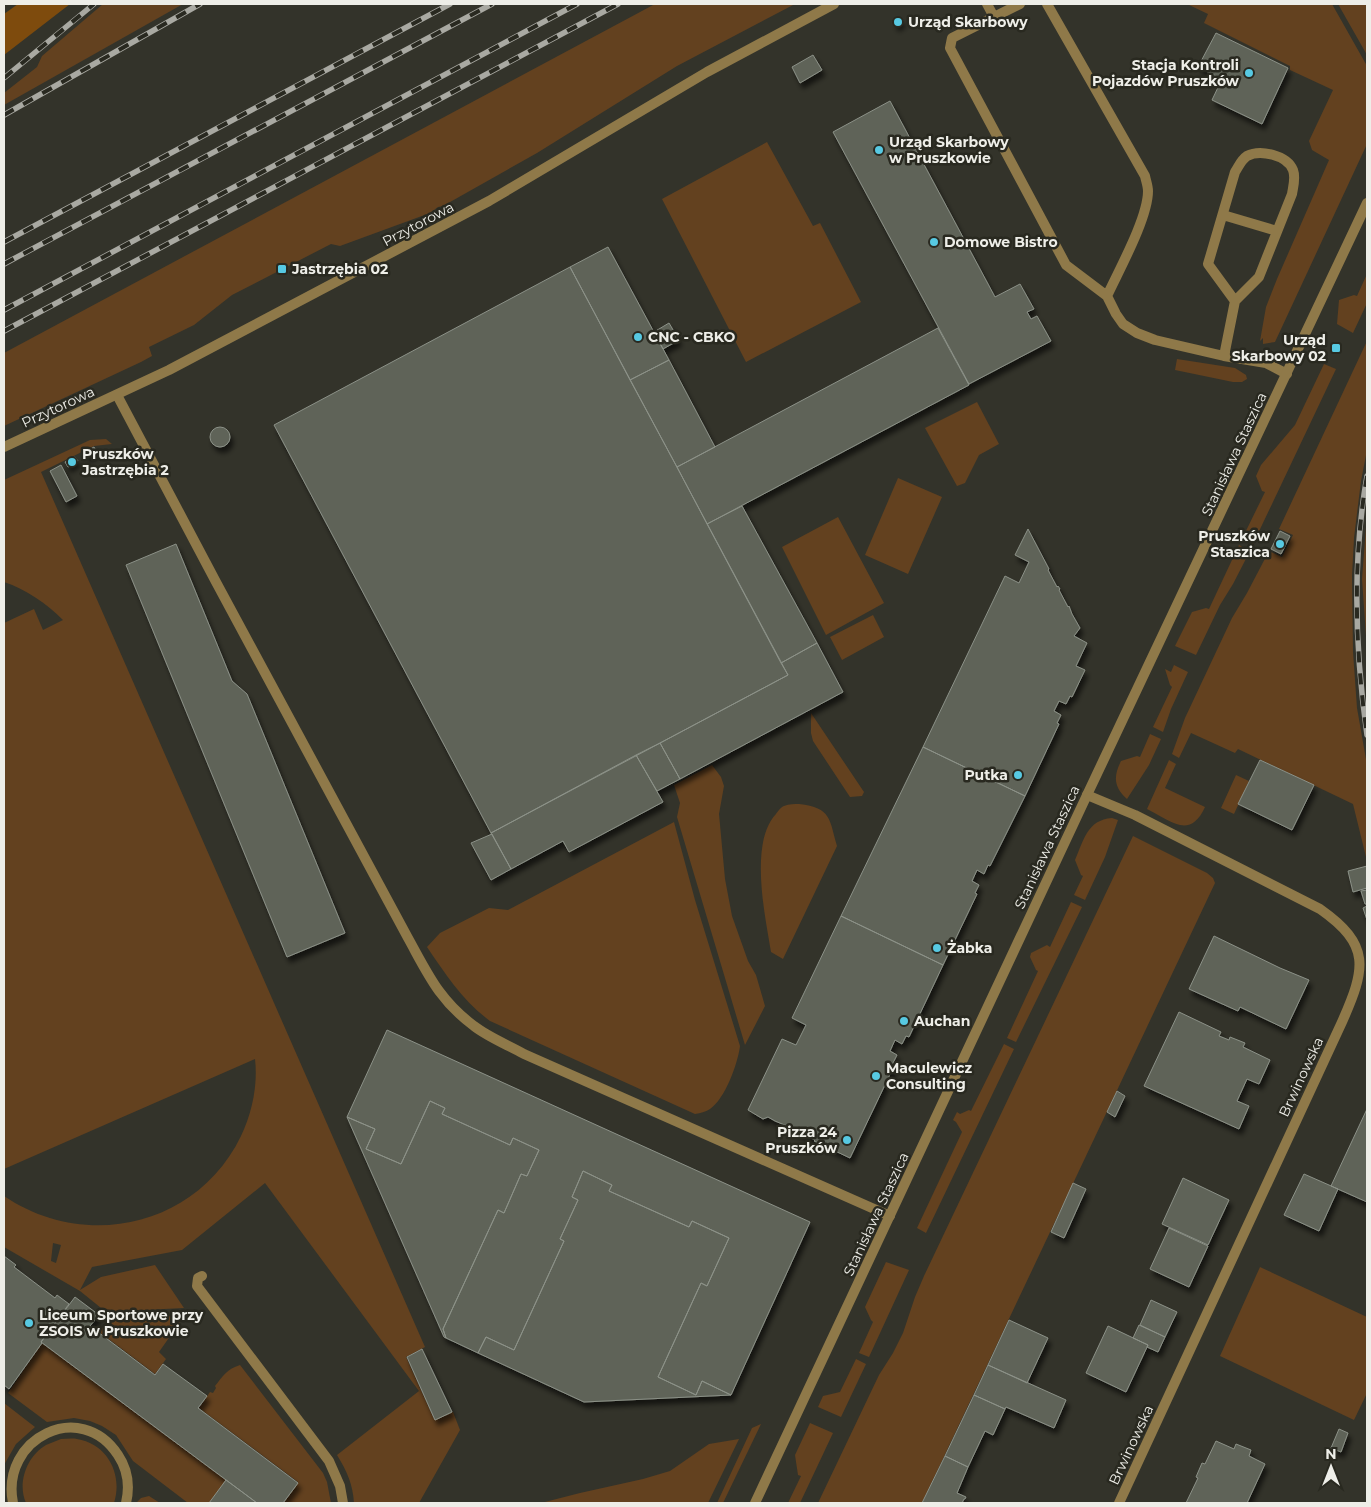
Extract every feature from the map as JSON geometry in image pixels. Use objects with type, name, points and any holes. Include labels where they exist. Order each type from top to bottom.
[{"type":"street","name":"Przytorowa","points":[[4,447],[169,370],[299,303],[489,201],[707,72],[834,4]]},
{"type":"street","points":[[987,4],[994,17]]},
{"type":"street","points":[[1020,4],[952,38],[950,48],[1066,266],[1107,296],[1123,324],[1136,333],[1155,340],[1224,356],[1266,363],[1286,374]]},
{"type":"street","points":[[1047,4],[1145,176],[1148,190],[1146,206],[1135,236],[1107,296]]},
{"type":"street","points":[[1224,356],[1235,301],[1259,277],[1292,194],[1293,170],[1288,163],[1275,155],[1260,153],[1248,155],[1235,172],[1208,264],[1235,301]]},
{"type":"street","name":"Stanisława Staszica","points":[[755,1503],[1367,203]]},
{"type":"street","points":[[1223,215],[1277,232]]},
{"type":"street","points":[[117,395],[436,988],[447,1003],[475,1027],[524,1054],[890,1216]]},
{"type":"street","name":"Brwinowska","points":[[1087,795],[1144,820],[1337,919],[1351,932],[1361,952],[1363,961],[1361,978],[1350,1004],[1119,1503]]},
{"type":"street","points":[[202,1276],[198,1278],[197,1286],[328,1461],[340,1486],[343,1503]]},
{"type":"street","points":[[9,1496],[13,1471],[22,1452],[38,1437],[48,1432],[68,1428],[90,1432],[108,1443],[116,1451],[124,1465],[128,1480],[126,1503]]},
{"type":"shaded area","points":[[18,4],[70,4],[4,55],[4,14]]},
{"type":"shaded area","points":[[103,4],[183,4],[4,105],[4,93],[37,67],[42,56]]},
{"type":"shaded area","points":[[655,4],[795,4],[677,66],[537,153],[430,213],[340,246],[331,244],[232,295],[194,325],[149,347],[152,356],[4,426],[4,353]]},
{"type":"shaded area","points":[[1187,4],[1332,4],[1367,66],[1367,144],[1275,342],[1263,344],[1263,338],[1260,341],[1266,307],[1329,160],[1312,150],[1309,141],[1333,90],[1290,70],[1290,66],[1204,23],[1208,14]]},
{"type":"shaded area","points":[[1338,4],[1367,4],[1367,55]]},
{"type":"shaded area","points":[[767,142],[813,226],[820,223],[861,302],[746,362],[662,199]]},
{"type":"shaded area","points":[[1367,274],[1367,303],[1353,333],[1337,324],[1339,300],[1354,295],[1357,296]]},
{"type":"shaded area","points":[[1367,341],[1367,450],[1354,538],[1352,576],[1353,652],[1357,708],[1367,765],[1367,861],[1353,804],[1238,749],[1235,753],[1191,733],[1179,758],[1172,754],[1185,718],[1232,618],[1269,551],[1282,557],[1293,535],[1279,529]]},
{"type":"shaded area","points":[[1177,359],[1235,368],[1246,375],[1247,379],[1242,382],[1233,382],[1175,370]]},
{"type":"shaded area","points":[[1324,364],[1336,369],[1253,544],[1242,539],[1265,492],[1262,491],[1256,476],[1261,465],[1295,425]]},
{"type":"shaded area","points":[[977,402],[999,444],[979,455],[965,483],[957,486],[925,428]]},
{"type":"shaded area","points":[[106,439],[112,444],[94,446],[41,472],[425,1347],[406,1357],[434,1419],[453,1412],[460,1430],[419,1503],[354,1503],[349,1478],[337,1455],[419,1391],[265,1183],[182,1250],[92,1267],[80,1290],[101,1277],[155,1265],[184,1308],[106,1312],[80,1291],[4,1247],[4,1196],[36,1213],[69,1223],[103,1225],[136,1221],[168,1209],[197,1192],[222,1167],[241,1136],[251,1108],[255,1089],[255,1059],[4,1169],[4,623],[34,609],[43,630],[63,620],[36,598],[4,582],[4,480],[90,440]],"holes":[[[53,1243],[61,1245],[56,1263],[51,1261]]]},
{"type":"shaded area","points":[[898,478],[942,497],[908,574],[865,555]]},
{"type":"shaded area","points":[[1367,514],[1367,650],[1362,579]]},
{"type":"shaded area","points":[[838,517],[884,603],[826,635],[782,547]]},
{"type":"shaded area","points":[[1239,545],[1250,551],[1220,605],[1196,655],[1175,646],[1192,612],[1206,608],[1209,609]]},
{"type":"shaded area","points":[[873,615],[884,637],[842,660],[830,637]]},
{"type":"shaded area","points":[[1174,665],[1188,672],[1163,732],[1153,727],[1172,687],[1165,669],[1171,672]]},
{"type":"shaded area","points":[[811,713],[864,792],[862,796],[850,797],[813,741]]},
{"type":"shaded area","points":[[1150,734],[1161,739],[1149,765],[1127,799],[1117,786],[1118,767],[1121,761],[1137,756],[1140,757]]},
{"type":"shaded area","points":[[1169,760],[1176,764],[1165,788],[1205,807],[1193,823],[1179,825],[1147,809]]},
{"type":"shaded area","points":[[712,765],[721,777],[724,786],[719,814],[725,879],[732,916],[748,961],[756,975],[765,1006],[745,1045],[677,817],[680,803],[674,785]]},
{"type":"shaded area","points":[[1236,775],[1249,781],[1234,814],[1221,808]]},
{"type":"shaded area","points":[[799,804],[818,808],[827,816],[837,846],[783,959],[771,952],[763,900],[761,861],[763,843],[768,827],[776,814],[784,806]]},
{"type":"shaded area","points":[[1112,818],[1118,820],[1105,857],[1085,900],[1074,895],[1083,876],[1075,860],[1084,838],[1092,827],[1097,823]]},
{"type":"shaded area","points":[[674,822],[695,900],[740,1046],[734,1071],[721,1097],[710,1109],[695,1114],[490,1021],[463,996],[427,947],[440,933],[489,908],[508,910]]},
{"type":"shaded area","points":[[1133,836],[1207,873],[1213,878],[1215,883],[922,1503],[818,1503],[879,1375],[903,1333],[924,1276]]},
{"type":"shaded area","points":[[1071,902],[1082,907],[1016,1042],[1007,1038],[1038,971],[1030,957],[1031,953],[1047,945],[1050,947]]},
{"type":"shaded area","points":[[1004,1044],[1014,1049],[926,1233],[917,1228],[962,1132],[953,1120],[957,1112],[960,1114],[971,1111]]},
{"type":"shaded area","points":[[886,1262],[909,1270],[869,1357],[859,1353],[873,1322],[865,1307]]},
{"type":"shaded area","points":[[1260,1267],[1367,1317],[1367,1393],[1354,1420],[1220,1356]]},
{"type":"shaded area","points":[[185,1315],[159,1352],[166,1359],[155,1374],[98,1331],[114,1319]]},
{"type":"shaded area","points":[[42,1343],[226,1480],[209,1503],[188,1503],[133,1461],[116,1435],[102,1426],[90,1421],[74,1418],[47,1422],[8,1393]]},
{"type":"shaded area","points":[[856,1359],[866,1364],[841,1417],[818,1407],[823,1396],[840,1392]]},
{"type":"shaded area","points":[[240,1365],[323,1473],[327,1482],[331,1503],[283,1503],[298,1482],[199,1408],[210,1392],[213,1393],[216,1388],[215,1386],[226,1373]]},
{"type":"shaded area","points":[[4,1403],[35,1427],[16,1444],[4,1465]]},
{"type":"shaded area","points":[[810,1423],[833,1433],[800,1503],[788,1503],[801,1476],[798,1475],[795,1455]]},
{"type":"shaded area","points":[[761,1424],[723,1503],[717,1503],[752,1428]]},
{"type":"shaded area","points":[[61,1439],[75,1439],[88,1442],[105,1454],[111,1462],[116,1482],[114,1503],[26,1503],[23,1495],[23,1479],[29,1463],[39,1450]]},
{"type":"shaded area","points":[[739,1439],[708,1503],[541,1503],[670,1471],[709,1444]]},
{"type":"shaded area","points":[[149,1496],[160,1503],[136,1503],[141,1498]]},
{"type":"building","name":"Urząd Skarbowy","points":[[901,18],[903,21],[896,26],[893,21]]},
{"type":"building","name":"Stacja Kontroli Pojazdów Pruszków","points":[[1216,33],[1288,68],[1262,124],[1212,100],[1222,79],[1198,67]]},
{"type":"building","points":[[813,55],[822,70],[800,83],[792,67]]},
{"type":"building","points":[[890,101],[995,297],[1020,284],[1034,309],[1027,312],[1031,319],[1037,316],[1051,341],[969,384],[833,132]]},
{"type":"building","points":[[608,247],[669,360],[630,380],[570,267]]},
{"type":"building","points":[[570,267],[788,675],[491,833],[274,425]]},
{"type":"building","points":[[669,323],[679,340],[663,349],[654,332]]},
{"type":"building","points":[[938,328],[969,385],[707,524],[677,467]]},
{"type":"building","points":[[669,360],[715,447],[677,467],[630,380]]},
{"type":"building","points":[[220,427],[227,430],[230,437],[227,444],[220,447],[213,444],[210,437],[213,430]]},
{"type":"building","points":[[94,447],[96,451],[87,457],[85,452]]},
{"type":"building","name":"Pruszków Jastrzębia 2","points":[[75,457],[78,461],[68,467],[65,462]]},
{"type":"building","points":[[61,465],[77,496],[66,502],[50,471]]},
{"type":"building","points":[[742,506],[817,643],[781,663],[707,524]]},
{"type":"building","points":[[1028,529],[1080,628],[1074,636],[1087,643],[1076,666],[1085,670],[1072,697],[1070,696],[1066,704],[1059,701],[1054,711],[1061,715],[1057,723],[1059,724],[1025,796],[923,747],[1005,576],[1019,583],[1029,562],[1015,555]]},
{"type":"building","name":"Pruszków Staszica","points":[[1280,531],[1290,536],[1281,554],[1271,549]]},
{"type":"building","points":[[176,544],[232,681],[247,694],[345,933],[287,957],[126,565]]},
{"type":"building","points":[[817,643],[843,692],[680,779],[660,743],[788,675],[781,663]]},
{"type":"building","points":[[660,743],[680,779],[657,791],[636,755]]},
{"type":"building","points":[[923,747],[1025,796],[990,866],[988,865],[984,874],[977,870],[972,881],[979,885],[975,893],[977,894],[943,965],[841,916]]},
{"type":"building","points":[[636,755],[663,802],[569,852],[563,841],[511,869],[491,833]]},
{"type":"building","points":[[1260,760],[1314,785],[1292,830],[1238,804]]},
{"type":"building","points":[[492,834],[511,869],[491,880],[471,843]]},
{"type":"building","points":[[1367,866],[1367,888],[1353,892],[1348,871]]},
{"type":"building","points":[[1367,890],[1367,904],[1365,904],[1361,891]]},
{"type":"building","points":[[1367,906],[1367,920],[1363,908]]},
{"type":"building","points":[[841,916],[943,965],[909,1037],[906,1036],[902,1044],[895,1040],[890,1051],[897,1055],[893,1063],[895,1064],[850,1158],[807,1136],[786,1128],[787,1126],[768,1117],[763,1119],[748,1110],[782,1039],[796,1045],[806,1025],[792,1018]]},
{"type":"building","points":[[1214,936],[1309,980],[1286,1029],[1240,1007],[1238,1011],[1189,989]]},
{"type":"building","points":[[1179,1012],[1221,1032],[1219,1036],[1229,1040],[1230,1037],[1245,1043],[1243,1047],[1270,1060],[1259,1084],[1247,1079],[1237,1101],[1249,1106],[1239,1129],[1144,1086]]},
{"type":"building","points":[[387,1030],[810,1222],[731,1395],[702,1381],[696,1395],[658,1377],[701,1283],[707,1286],[729,1238],[692,1221],[689,1227],[609,1191],[612,1185],[583,1171],[572,1197],[578,1200],[560,1239],[564,1241],[514,1350],[486,1337],[478,1353],[446,1338],[443,1329],[498,1210],[504,1213],[521,1174],[527,1176],[539,1150],[513,1138],[510,1145],[442,1114],[445,1108],[430,1101],[401,1164],[366,1149],[375,1129],[347,1117]]},
{"type":"building","points":[[1117,1091],[1125,1096],[1115,1117],[1107,1112]]},
{"type":"building","points":[[430,1101],[445,1108],[442,1114],[510,1145],[513,1138],[539,1150],[527,1176],[521,1174],[504,1213],[498,1210],[443,1329],[446,1338],[347,1117],[375,1129],[366,1149],[401,1164]]},
{"type":"building","points":[[1367,1109],[1367,1202],[1331,1186]]},
{"type":"building","points":[[583,1171],[612,1185],[609,1191],[689,1227],[692,1221],[729,1238],[707,1286],[701,1283],[658,1377],[696,1395],[702,1381],[731,1395],[584,1402],[478,1353],[486,1337],[514,1350],[564,1241],[560,1239],[578,1200],[572,1197]]},
{"type":"building","points":[[1304,1174],[1338,1189],[1319,1231],[1284,1215]]},
{"type":"building","points":[[1183,1178],[1229,1200],[1208,1245],[1162,1224]]},
{"type":"building","points":[[1073,1183],[1086,1189],[1064,1238],[1051,1232]]},
{"type":"building","points":[[1169,1228],[1208,1246],[1189,1287],[1150,1269]]},
{"type":"building","name":"Liceum Sportowe przy ZSOIS w Pruszkowie","points":[[4,1256],[16,1265],[14,1267],[55,1298],[57,1295],[69,1304],[9,1389],[4,1385]]},
{"type":"building","points":[[75,1297],[99,1315],[90,1326],[155,1375],[163,1364],[207,1396],[198,1408],[298,1483],[283,1503],[257,1503],[41,1342]]},
{"type":"building","points":[[1151,1300],[1177,1312],[1165,1337],[1140,1325]]},
{"type":"building","points":[[1009,1320],[1048,1338],[1027,1383],[988,1365]]},
{"type":"building","points":[[1139,1325],[1165,1337],[1158,1352],[1133,1338]]},
{"type":"building","points":[[1108,1326],[1148,1345],[1126,1392],[1086,1373]]},
{"type":"building","points":[[422,1349],[452,1412],[435,1420],[407,1357]]},
{"type":"building","points":[[988,1365],[1066,1400],[1054,1428],[974,1395]]},
{"type":"building","points":[[974,1395],[1005,1409],[993,1435],[985,1431],[968,1467],[945,1456]]},
{"type":"building","points":[[1339,1429],[1348,1433],[1341,1452],[1331,1448]]},
{"type":"building","points":[[1216,1441],[1234,1449],[1236,1444],[1251,1450],[1249,1456],[1265,1464],[1247,1503],[1186,1503],[1198,1478],[1196,1477],[1202,1463],[1205,1464]]},
{"type":"building","points":[[945,1456],[968,1467],[957,1493],[966,1497],[962,1503],[922,1503]]},
{"type":"building","points":[[226,1480],[257,1503],[209,1503]]},
{"type":"railway","points":[[4,78],[94,4]]},
{"type":"railway","points":[[4,115],[200,4]]},
{"type":"railway","points":[[4,242],[450,4]]},
{"type":"railway","points":[[4,264],[492,4]]},
{"type":"railway","points":[[4,310],[577,4]]},
{"type":"railway","points":[[4,331],[618,4]]},
{"type":"railway","points":[[1367,476],[1362,508],[1357,573],[1360,671],[1367,735]]},
{"type":"place","name":"Urząd Skarbowy","points":[[898,22]]},
{"type":"place","name":"Stacja Kontroli Pojazdów Pruszków","points":[[1249,73]]},
{"type":"place","name":"Urząd Skarbowy w Pruszkowie","points":[[879,150]]},
{"type":"place","name":"Domowe Bistro","points":[[934,242]]},
{"type":"place","name":"Jastrzębia 02","points":[[282,269]]},
{"type":"place","name":"CNC - CBKO","points":[[638,337]]},
{"type":"place","name":"Urząd Skarbowy 02","points":[[1336,348]]},
{"type":"place","name":"Pruszków Jastrzębia 2","points":[[72,462]]},
{"type":"place","name":"Pruszków Staszica","points":[[1280,544]]},
{"type":"place","name":"Putka","points":[[1018,775]]},
{"type":"place","name":"Żabka","points":[[937,948]]},
{"type":"place","name":"Auchan","points":[[904,1021]]},
{"type":"place","name":"Maculewicz Consulting","points":[[876,1076]]},
{"type":"place","name":"Pizza 24 Pruszków","points":[[847,1140]]},
{"type":"place","name":"Liceum Sportowe przy ZSOIS w Pruszkowie","points":[[29,1323]]}]
